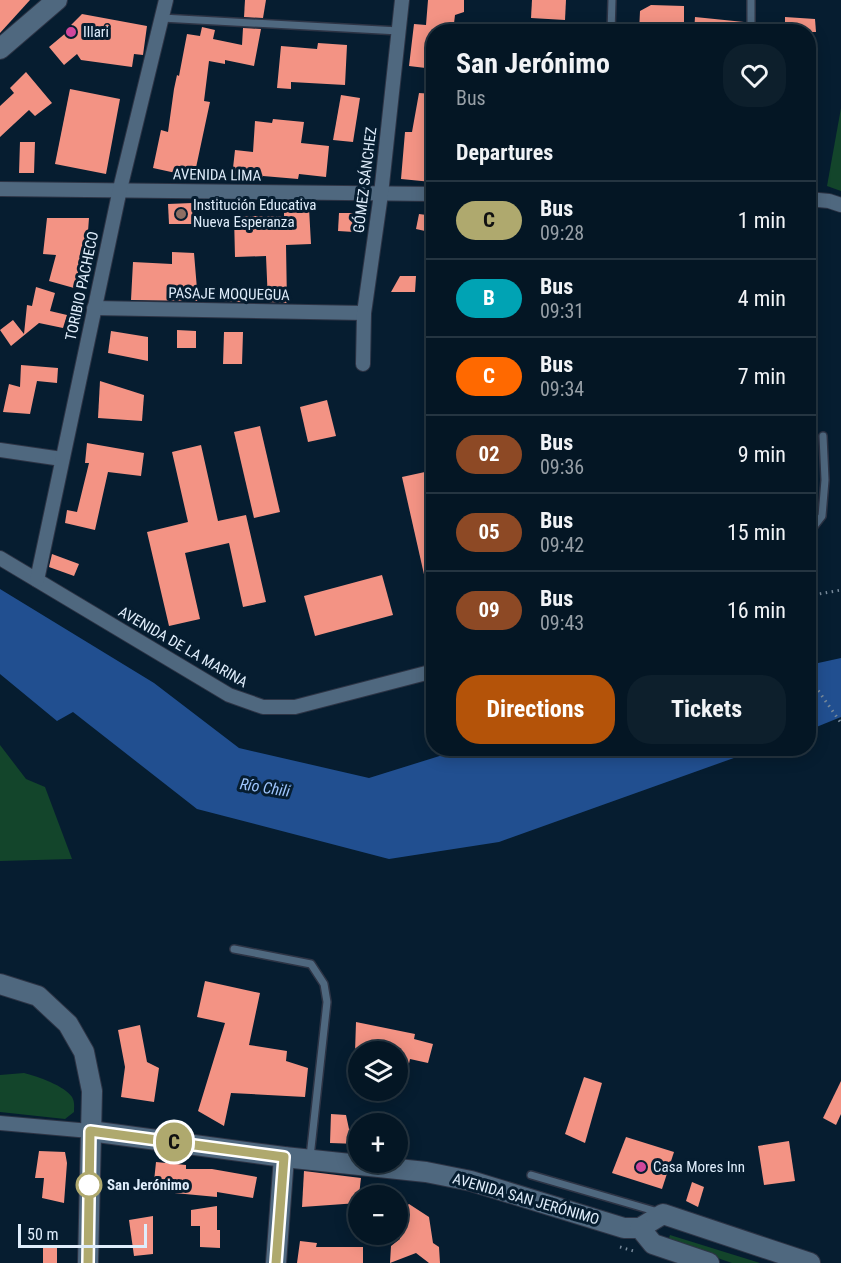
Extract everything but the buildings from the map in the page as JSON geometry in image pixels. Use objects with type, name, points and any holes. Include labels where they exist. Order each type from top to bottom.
[{"type":"street","points":[[0,49],[57,0]]},
{"type":"street","name":"TORIBIO PACHECO","points":[[37,580],[120,189],[166,0]]},
{"type":"street","name":"GÓMEZ SÁNCHEZ","points":[[363,364],[364,313],[381,194],[402,0]]},
{"type":"street","name":"AVENIDA LIMA","points":[[0,189],[426,194]]},
{"type":"street","points":[[816,200],[841,205]]},
{"type":"street","name":"PASAJE MOQUEGUA","points":[[94,309],[364,313]]},
{"type":"street","points":[[0,450],[62,459]]},
{"type":"street","name":"AVENIDA DE LA MARINA","points":[[0,558],[229,695],[263,707],[295,707],[426,673]]},
{"type":"street","points":[[0,984],[38,996],[68,1024],[84,1052],[92,1091],[88,1263]]},
{"type":"street","points":[[0,1123],[90,1131]]},
{"type":"street","name":"AVENIDA SAN JERÓNIMO","points":[[90,1131],[284,1157],[426,1172],[471,1180],[624,1228],[640,1228]]},
{"type":"street","points":[[276,1263],[284,1157]]},
{"type":"street","points":[[709,1263],[653,1245],[640,1228],[663,1214],[810,1263]]},
{"type":"lane","points":[[611,24],[612,0]]},
{"type":"lane","points":[[751,0],[751,24]]},
{"type":"lane","points":[[162,18],[399,31]]},
{"type":"lane","points":[[816,524],[822,516],[825,480],[823,436]]},
{"type":"lane","points":[[234,949],[311,964],[324,984],[327,1002],[309,1159]]},
{"type":"lane","points":[[531,1175],[663,1214]]},
{"type":"path","points":[[816,595],[841,590]]},
{"type":"path","points":[[816,687],[841,723]]},
{"type":"green space","points":[[841,108],[841,191],[827,186]]},
{"type":"green space","points":[[0,745],[26,779],[45,787],[72,859],[0,861]]},
{"type":"green space","points":[[24,1073],[63,1089],[74,1101],[74,1112],[65,1119],[0,1112],[0,1075]]},
{"type":"green space","points":[[670,1235],[760,1263],[732,1263],[668,1241]]},
{"type":"water","name":"Río Chili","points":[[0,589],[154,683],[239,748],[369,778],[440,756],[739,756],[499,842],[389,859],[197,809],[73,712],[57,721],[0,674]]},
{"type":"water","points":[[841,658],[841,717],[816,727],[816,663]]},
{"type":"bus line","name":"C","points":[[88,1263],[90,1131],[284,1157],[276,1263]]},
{"type":"place","name":"Illari","points":[[71,32]]},
{"type":"place","name":"Institución Educativa Nueva Esperanza","points":[[181,214]]},
{"type":"place","name":"Casa Mores Inn","points":[[641,1167]]},
{"type":"place","name":"San Jerónimo","points":[[89,1185]]}]
